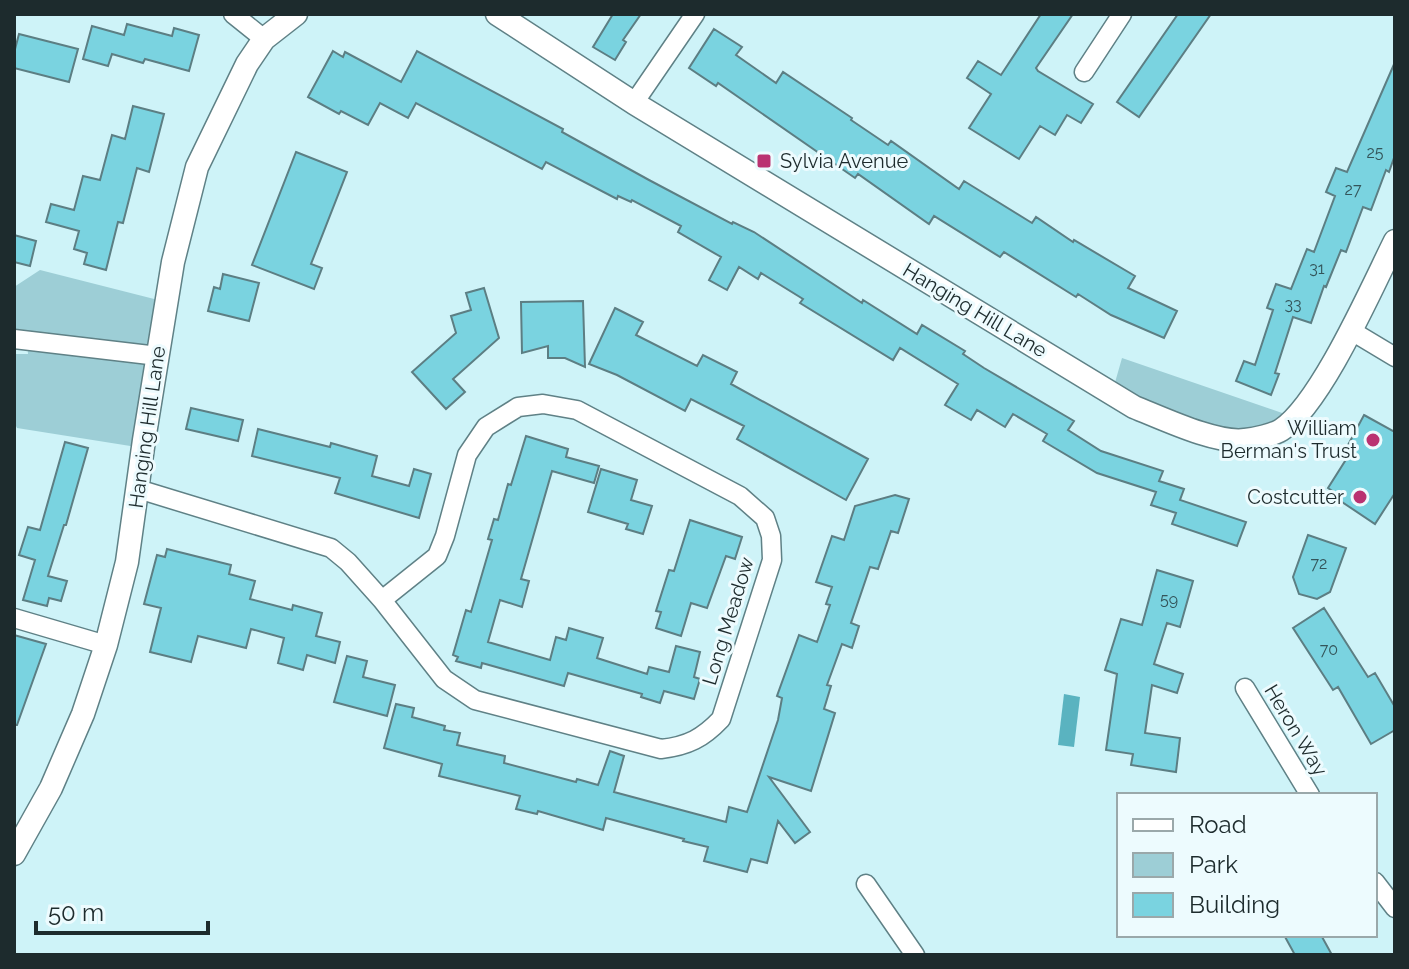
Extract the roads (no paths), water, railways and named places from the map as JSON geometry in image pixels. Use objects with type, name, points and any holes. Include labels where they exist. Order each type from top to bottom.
[{"type":"street","points":[[233,14],[264,39]]},
{"type":"street","name":"Hanging Hill Lane","points":[[14,854],[51,788],[83,714],[106,645],[127,562],[173,262],[197,167],[247,64],[264,39],[296,14]]},
{"type":"street","name":"Hanging Hill Lane","points":[[497,14],[634,103],[1134,407],[1197,432],[1243,441],[1280,431],[1308,403],[1350,330],[1395,241]]},
{"type":"street","points":[[634,103],[695,14]]},
{"type":"street","points":[[1084,72],[1122,14]]},
{"type":"street","points":[[1350,330],[1395,357]]},
{"type":"street","points":[[14,339],[158,356]]},
{"type":"street","name":"Long Meadow","points":[[138,489],[331,548],[382,600],[444,679],[475,700],[661,749],[680,747],[704,737],[721,719],[772,560],[771,536],[765,518],[740,496],[577,410],[543,404],[518,407],[486,427],[467,455],[437,556],[382,600]]},
{"type":"street","points":[[14,618],[106,645]]},
{"type":"street","name":"Heron Way","points":[[1245,688],[1309,793]]},
{"type":"street","points":[[866,884],[915,955]]},
{"type":"street","points":[[1377,885],[1395,908]]},
{"type":"place","name":"Sylvia Avenue","points":[[764,161]]},
{"type":"place","name":"William Berman's Trust","points":[[1373,440]]},
{"type":"place","name":"Costcutter","points":[[1360,497]]}]
